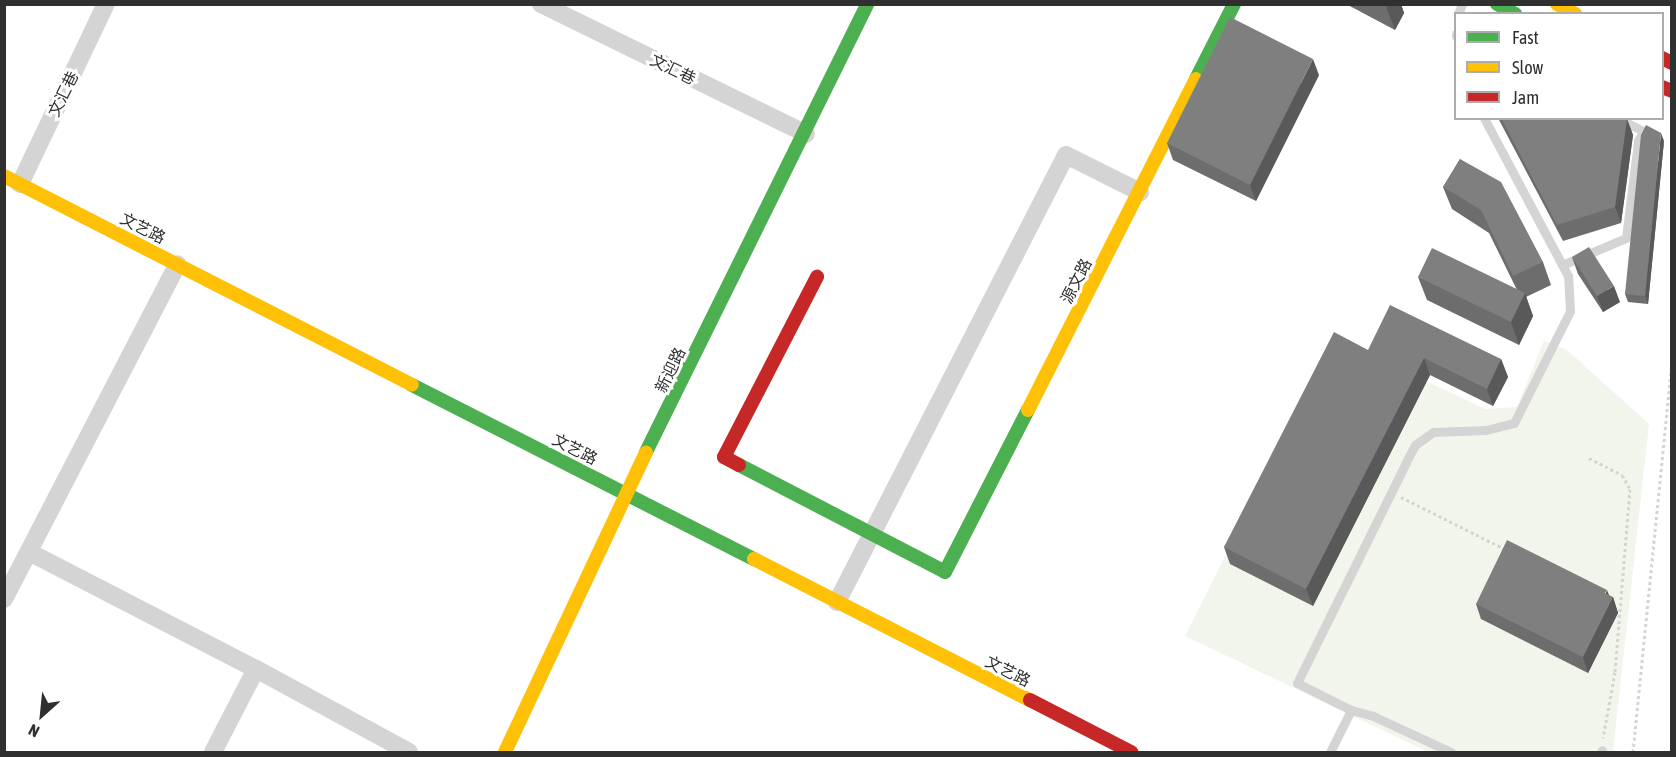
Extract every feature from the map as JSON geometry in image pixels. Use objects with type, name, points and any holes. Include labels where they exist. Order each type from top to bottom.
[{"type":"street","name":"文汇巷","points":[[12,180],[106,4]]},
{"type":"street","name":"文汇巷","points":[[540,4],[806,134]]},
{"type":"street","name":"新迎路","points":[[505,753],[625,493],[806,134],[867,4]]},
{"type":"street","name":"源文路","points":[[872,534],[945,572],[1234,4]]},
{"type":"street","points":[[1497,4],[1511,12]]},
{"type":"street","points":[[1557,4],[1571,12]]},
{"type":"street","points":[[837,602],[1066,155],[1140,192]]},
{"type":"street","name":"文艺路","points":[[12,180],[1131,753]]},
{"type":"street","points":[[4,598],[178,264]]},
{"type":"street","points":[[817,277],[724,457],[872,534]]},
{"type":"street","points":[[29,552],[256,669],[409,753]]},
{"type":"street","points":[[213,753],[256,669]]},
{"type":"lane","points":[[1451,753],[1373,716],[1351,710],[1297,682],[1415,445],[1424,436],[1458,429],[1505,428],[1521,416],[1570,311],[1571,292],[1562,265],[1485,120]]},
{"type":"lane","points":[[1562,265],[1626,238],[1638,141],[1643,131],[1622,120]]},
{"type":"lane","points":[[1330,753],[1351,710]]},
{"type":"path","points":[[1633,753],[1671,361]]},
{"type":"path","points":[[1589,458],[1622,475],[1630,489],[1615,672],[1602,751]]},
{"type":"path","points":[[1391,492],[1516,554]]},
{"type":"path","points":[[1609,601],[1620,606]]},
{"type":"shaded area","points":[[1335,338],[1485,409],[1517,407],[1544,341],[1567,350],[1649,424],[1613,752],[1428,752],[1185,636]]},
{"type":"building","points":[[1230,17],[1313,59],[1250,185],[1167,143]]},
{"type":"building","points":[[1502,120],[1627,120],[1615,207],[1557,225]]},
{"type":"building","points":[[1646,125],[1661,133],[1645,296],[1625,294],[1641,135]]},
{"type":"building","points":[[1460,159],[1501,182],[1543,262],[1513,276],[1481,210],[1443,187]]},
{"type":"building","points":[[1589,247],[1614,286],[1597,296],[1572,257]]},
{"type":"building","points":[[1432,248],[1525,293],[1511,322],[1418,277]]},
{"type":"building","points":[[1390,305],[1501,359],[1487,389],[1424,358],[1306,589],[1224,547],[1334,332],[1368,350]]},
{"type":"building","points":[[1507,540],[1607,590],[1605,593],[1613,597],[1583,657],[1476,604]]},
{"type":"traffic: fast","points":[[646,452],[867,4]]},
{"type":"traffic: fast","points":[[1196,79],[1234,4]]},
{"type":"traffic: fast","points":[[1497,4],[1511,12]]},
{"type":"traffic: fast","points":[[412,385],[754,559]]},
{"type":"traffic: fast","points":[[739,465],[945,572],[1028,410]]},
{"type":"traffic: slow","points":[[1557,4],[1571,12]]},
{"type":"traffic: slow","points":[[1028,410],[1196,79]]},
{"type":"traffic: slow","points":[[4,176],[412,385]]},
{"type":"traffic: slow","points":[[505,752],[646,452]]},
{"type":"traffic: slow","points":[[754,559],[1030,700]]},
{"type":"traffic: jam","points":[[1664,59],[1672,63]]},
{"type":"traffic: jam","points":[[1664,88],[1672,91]]},
{"type":"traffic: jam","points":[[739,465],[724,457],[817,277]]},
{"type":"traffic: jam","points":[[1030,700],[1131,752]]}]
